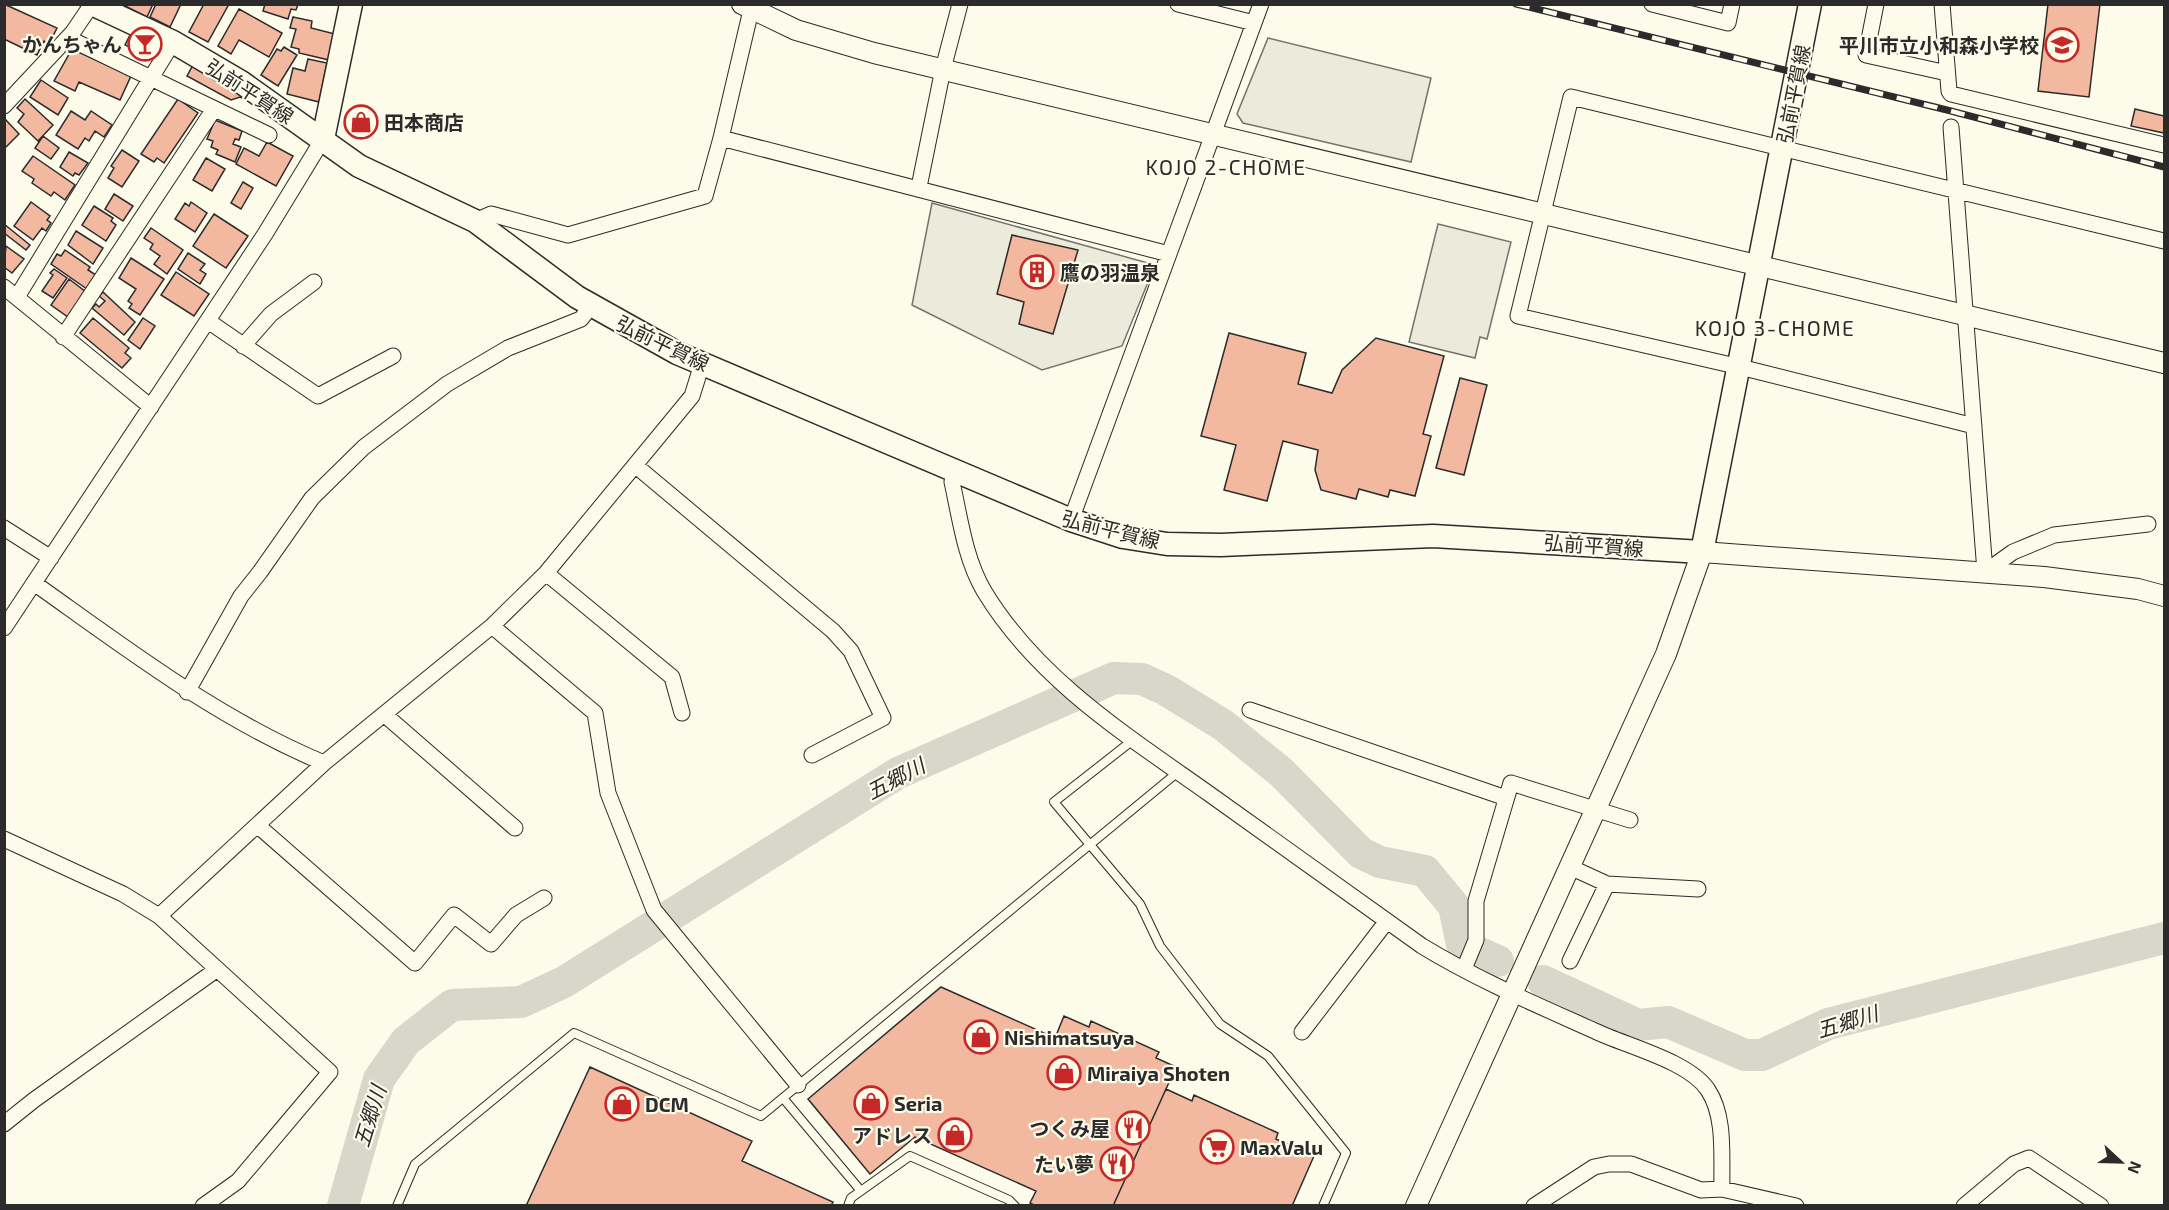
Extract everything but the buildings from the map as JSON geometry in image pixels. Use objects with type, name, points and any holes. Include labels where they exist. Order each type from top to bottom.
[{"type":"main road","points":[[323,139],[351,4]]},
{"type":"main road","name":"弘前平賀線","points":[[92,5],[173,42],[241,82],[359,166],[475,221],[591,306],[702,364],[1071,520],[1123,537],[1167,544],[1221,545],[1432,536],[1702,552],[1810,4]]},
{"type":"street","points":[[919,187],[943,69],[960,4]]},
{"type":"street","points":[[1179,4],[1254,23]]},
{"type":"street","points":[[1071,520],[1261,4]]},
{"type":"street","points":[[1652,4],[1728,23],[1732,4]]},
{"type":"street","points":[[1876,4],[1866,54],[1947,73]]},
{"type":"street","points":[[1942,4],[1949,92],[1952,94],[2164,145]]},
{"type":"street","points":[[4,106],[68,38],[92,5]]},
{"type":"street","points":[[475,221],[491,214],[568,235],[705,196],[721,138],[746,7],[796,30],[943,69],[2164,363]]},
{"type":"street","points":[[68,38],[269,135]]},
{"type":"street","points":[[151,407],[11,292],[153,79],[173,42]]},
{"type":"street","points":[[1974,426],[1740,367],[1518,316],[1571,98],[2164,241]]},
{"type":"street","points":[[63,337],[214,109]]},
{"type":"street","points":[[1951,127],[1985,572]]},
{"type":"street","points":[[721,138],[919,187],[1169,254]]},
{"type":"street","points":[[4,628],[265,234],[323,139]]},
{"type":"street","points":[[243,346],[271,314],[314,282]]},
{"type":"street","points":[[187,692],[241,596],[312,498],[364,447],[447,384],[508,348],[581,320],[591,306]]},
{"type":"street","points":[[208,321],[318,396],[393,356]]},
{"type":"street","points":[[159,916],[324,763],[492,626],[546,573],[692,396],[702,364]]},
{"type":"street","points":[[636,466],[833,631],[851,651],[883,718],[812,755]]},
{"type":"street","points":[[954,472],[952,482],[970,562],[984,590],[1005,620],[1069,691],[1133,740],[1422,946],[1466,964],[1513,992],[1684,1069],[1698,1079],[1708,1091],[1720,1124],[1722,1189]]},
{"type":"street","points":[[1985,572],[2013,552],[2054,535],[2148,524]]},
{"type":"street","points":[[4,528],[51,558]]},
{"type":"street","points":[[1416,1206],[1666,654],[1702,552],[1985,572],[2091,583],[2164,596]]},
{"type":"street","points":[[546,573],[672,677],[682,713]]},
{"type":"street","points":[[34,583],[187,692],[276,743],[324,763]]},
{"type":"street","points":[[492,626],[595,713],[608,793],[654,910],[798,1085]]},
{"type":"street","points":[[1250,710],[1506,798]]},
{"type":"street","points":[[385,715],[515,828]]},
{"type":"street","points":[[1466,964],[1476,940],[1476,901],[1510,783],[1630,820]]},
{"type":"street","points":[[257,825],[415,963],[454,915],[491,944],[516,915],[544,898]]},
{"type":"street","points":[[4,839],[123,894],[159,916],[330,1072],[238,1181],[203,1206]]},
{"type":"street","points":[[1570,867],[1607,884],[1698,889]]},
{"type":"street","points":[[1570,961],[1607,884]]},
{"type":"street","points":[[1302,1032],[1387,921]]},
{"type":"street","points":[[4,1124],[33,1100],[216,970]]},
{"type":"street","points":[[1964,1206],[2014,1164],[2029,1158],[2101,1206]]},
{"type":"street","points":[[1534,1206],[1594,1167],[1609,1164],[1631,1164],[1701,1190],[1722,1189],[1796,1206]]},
{"type":"lane","points":[[1133,740],[1054,802],[1140,904],[1160,946],[1220,1024],[1268,1056],[1346,1153],[1323,1206]]},
{"type":"lane","points":[[397,1206],[415,1164],[574,1033],[761,1116],[1178,772]]},
{"type":"lane","points":[[783,1098],[861,1191]]},
{"type":"lane","points":[[848,1206],[852,1198],[910,1156],[1009,1200],[1015,1206]]},
{"type":"shaded area","points":[[1268,38],[1431,78],[1411,162],[1243,123],[1237,114]]},
{"type":"shaded area","points":[[932,203],[1155,265],[1122,346],[1042,370],[912,305]]},
{"type":"shaded area","points":[[1438,224],[1511,242],[1487,339],[1480,337],[1475,358],[1409,342]]},
{"type":"waterway","name":"五郷川","points":[[343,1206],[379,1079],[406,1041],[452,1005],[521,1002],[564,982],[898,773],[1114,678],[1142,679],[1166,690],[1223,725],[1282,773],[1361,853],[1380,862],[1425,871],[1454,906],[1462,945],[1498,961]]},
{"type":"waterway","name":"五郷川","points":[[1543,981],[1638,1025],[1668,1022],[1745,1055],[1762,1055],[1828,1024],[2164,938]]},
{"type":"railway","points":[[1516,4],[1951,111],[2164,167]]},
{"type":"place","name":"かんちゃん","points":[[145,44]]},
{"type":"place","name":"平川市立小和森小学校","points":[[2062,45]]},
{"type":"place","name":"田本商店","points":[[361,122]]},
{"type":"place","name":"鷹の羽温泉","points":[[1037,272]]},
{"type":"place","name":"Nishimatsuya","points":[[981,1037]]},
{"type":"place","name":"Miraiya Shoten","points":[[1064,1073]]},
{"type":"place","name":"Seria","points":[[871,1103]]},
{"type":"place","name":"DCM","points":[[622,1104]]},
{"type":"place","name":"つくみ屋","points":[[1133,1128]]},
{"type":"place","name":"アドレス","points":[[955,1135]]},
{"type":"place","name":"MaxValu","points":[[1217,1147]]},
{"type":"place","name":"たい夢","points":[[1117,1164]]},
{"type":"district","name":"KOJO 2-CHOME","points":[[1226,166]]},
{"type":"district","name":"KOJO 3-CHOME","points":[[1775,327]]}]
